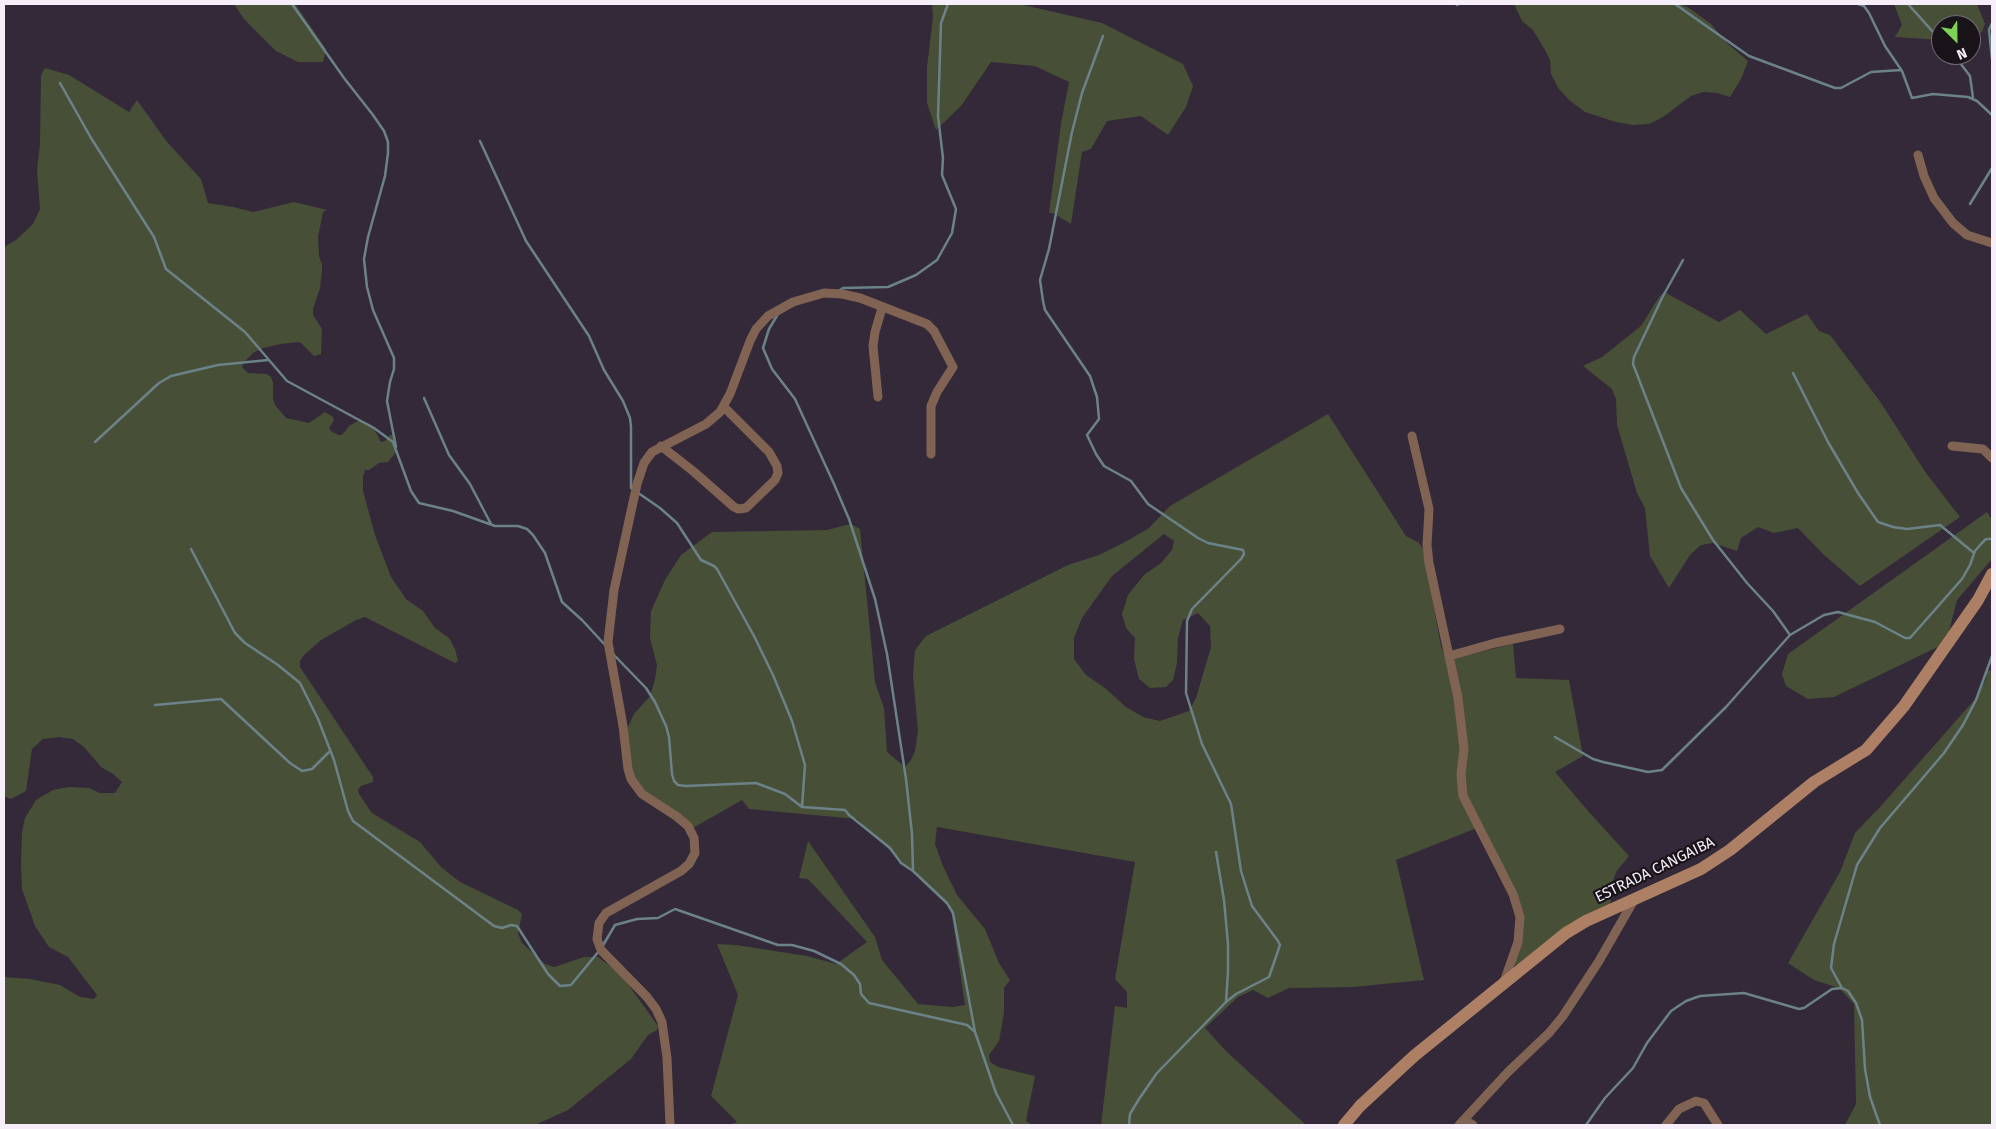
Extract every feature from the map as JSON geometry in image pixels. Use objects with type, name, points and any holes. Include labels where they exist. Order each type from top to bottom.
[{"type":"street","points":[[1918,155],[1924,176],[1934,198],[1953,223],[1967,235],[1992,243]]},
{"type":"street","points":[[670,1125],[667,1058],[662,1022],[656,1009],[647,997],[601,950],[596,930],[606,913],[681,871],[689,864],[694,853],[694,838],[688,826],[642,794],[631,779],[608,642],[614,590],[637,484],[646,459],[661,446],[706,424],[724,407],[750,341],[768,316],[793,302],[824,293],[860,298],[930,326],[952,363],[951,372],[937,392],[931,406],[931,454]]},
{"type":"street","points":[[878,397],[873,346],[882,308]]},
{"type":"street","points":[[661,446],[734,507],[738,509],[746,508],[775,480],[778,473],[777,466],[770,452],[724,407]]},
{"type":"street","points":[[1412,436],[1430,509],[1427,545],[1429,563],[1449,656],[1462,730],[1463,796],[1513,894],[1520,917],[1518,942],[1503,985]]},
{"type":"street","points":[[1952,446],[1983,449],[1992,458]]},
{"type":"street","name":"ESTRADA CANGAIBA","points":[[1344,1125],[1360,1106],[1401,1067],[1574,928],[1701,869],[1730,850],[1814,782],[1866,750],[1904,706],[1978,600],[1992,574]]},
{"type":"street","points":[[1449,656],[1494,643],[1560,629]]},
{"type":"street","points":[[1473,1125],[1461,1122],[1508,1072],[1544,1038],[1563,1016],[1599,961],[1634,900]]},
{"type":"street","points":[[1666,1125],[1679,1109],[1696,1101],[1704,1103],[1718,1125]]},
{"type":"green space","points":[[234,4],[295,4],[326,49],[323,62],[298,62],[276,51],[244,19]]},
{"type":"green space","points":[[932,4],[1019,4],[1102,23],[1183,64],[1193,86],[1186,107],[1168,135],[1141,116],[1107,121],[1091,149],[1082,152],[1071,224],[1053,213],[1049,213],[1061,124],[1069,82],[1035,66],[991,62],[961,106],[936,130],[927,103],[927,67],[933,17]]},
{"type":"green space","points":[[1514,4],[1680,4],[1689,8],[1711,24],[1727,43],[1748,61],[1741,79],[1730,97],[1717,93],[1703,92],[1691,96],[1663,117],[1649,124],[1633,125],[1616,122],[1585,112],[1569,100],[1559,89],[1551,74],[1550,60],[1545,50],[1533,30],[1522,21]]},
{"type":"green space","points":[[1894,4],[1977,4],[1985,24],[1981,33],[1981,15],[1931,15],[1931,39],[1895,37],[1902,25]]},
{"type":"green space","points":[[45,68],[69,75],[129,112],[137,100],[167,142],[201,179],[208,203],[253,212],[294,202],[327,210],[323,212],[318,237],[322,270],[320,288],[313,309],[313,315],[322,329],[321,354],[314,356],[298,342],[281,344],[263,348],[253,353],[244,362],[242,367],[248,373],[267,374],[271,377],[275,405],[286,418],[309,423],[325,412],[333,417],[334,420],[329,428],[332,432],[339,435],[342,435],[349,426],[358,421],[363,421],[372,425],[381,442],[385,441],[390,435],[393,435],[397,451],[388,462],[379,463],[369,470],[365,470],[363,477],[363,491],[375,535],[391,577],[406,599],[423,611],[435,628],[449,638],[455,649],[458,661],[455,663],[365,617],[356,620],[321,640],[304,655],[300,661],[300,667],[373,777],[373,782],[361,786],[358,790],[372,813],[420,842],[441,867],[460,882],[518,910],[522,914],[518,933],[522,943],[545,964],[554,967],[584,957],[598,957],[620,973],[658,1026],[657,1030],[648,1035],[631,1059],[568,1110],[535,1125],[4,1125],[4,977],[30,979],[60,985],[80,997],[94,999],[97,995],[68,957],[49,947],[35,926],[22,889],[22,832],[25,818],[36,800],[53,790],[69,787],[89,788],[100,793],[115,793],[122,782],[101,767],[84,747],[73,739],[59,737],[43,739],[32,749],[26,791],[11,799],[4,796],[4,247],[16,240],[33,224],[40,209],[37,170],[40,144],[41,75]]},
{"type":"green space","points":[[1664,292],[1719,322],[1740,310],[1766,334],[1807,314],[1819,331],[1830,335],[1879,400],[1926,473],[1960,517],[1860,586],[1823,554],[1798,528],[1774,533],[1758,527],[1741,538],[1737,551],[1713,543],[1701,545],[1690,555],[1669,588],[1650,556],[1645,508],[1637,493],[1617,425],[1616,399],[1612,389],[1583,366],[1602,357],[1641,326]]},
{"type":"green space","points":[[1328,414],[1406,536],[1419,543],[1423,549],[1441,646],[1446,660],[1513,644],[1516,678],[1569,680],[1583,756],[1555,772],[1629,856],[1616,872],[1612,884],[1610,909],[1517,972],[1515,963],[1517,908],[1477,828],[1396,860],[1424,980],[1353,987],[1289,988],[1268,998],[1253,990],[1238,997],[1205,1028],[1225,1050],[1306,1125],[1101,1125],[1115,1006],[1127,1008],[1127,992],[1115,979],[1135,862],[937,827],[935,844],[943,866],[957,895],[985,929],[999,963],[1010,980],[1004,988],[1004,1013],[999,1041],[989,1055],[990,1062],[998,1067],[1035,1076],[1026,1121],[1032,1125],[729,1125],[737,1122],[711,1096],[738,995],[717,944],[736,945],[807,956],[836,964],[867,942],[808,879],[799,878],[808,841],[875,937],[882,960],[918,1004],[953,1007],[965,1005],[951,909],[857,819],[749,809],[742,800],[693,828],[637,786],[626,752],[628,727],[634,714],[650,696],[655,679],[657,665],[650,639],[651,611],[665,580],[681,555],[712,532],[827,530],[851,524],[860,529],[875,682],[884,708],[887,752],[905,767],[915,751],[918,731],[913,675],[915,650],[926,636],[1068,565],[1099,555],[1125,542],[1149,528],[1170,506]],"holes":[[[1164,534],[1174,541],[1172,550],[1161,563],[1144,575],[1128,595],[1122,614],[1126,628],[1135,638],[1134,659],[1139,679],[1150,688],[1166,687],[1173,680],[1177,663],[1178,638],[1183,620],[1198,613],[1210,626],[1211,647],[1196,698],[1189,711],[1160,721],[1143,717],[1126,707],[1105,688],[1086,675],[1074,659],[1074,638],[1082,618],[1112,576]]]},
{"type":"green space","points":[[1987,512],[1992,520],[1992,559],[1957,600],[1946,643],[1834,697],[1808,699],[1786,686],[1782,674],[1788,654]]},
{"type":"green space","points":[[1987,670],[1992,671],[1992,1125],[1845,1125],[1856,1104],[1854,1004],[1839,988],[1814,980],[1788,963],[1840,872],[1855,833],[1976,698],[1986,679]]},
{"type":"waterway","points":[[292,4],[344,78],[373,115],[384,131],[388,142],[385,176],[368,237],[364,259],[367,287],[373,310],[394,358],[394,369],[387,401],[396,447]]},
{"type":"waterway","points":[[840,290],[843,288],[888,287],[916,275],[937,260],[952,233],[956,209],[942,175],[943,158],[938,116],[941,23],[948,4]]},
{"type":"waterway","points":[[1675,4],[1749,56],[1835,88],[1841,88],[1871,72],[1901,70]]},
{"type":"waterway","points":[[1858,4],[1864,6],[1869,13],[1885,46],[1902,71],[1912,98],[1933,94],[1968,97],[1977,101],[1992,115]]},
{"type":"waterway","points":[[1908,4],[1931,30]]},
{"type":"waterway","points":[[1992,23],[1989,30],[1992,59]]},
{"type":"waterway","points":[[1103,36],[1082,93],[1072,132],[1049,249],[1040,280],[1043,301],[1045,310],[1090,376],[1097,397],[1099,419],[1087,435],[1104,466],[1131,481],[1148,504],[1198,538],[1208,543],[1243,550],[1244,554],[1241,559],[1192,609],[1187,621],[1186,693],[1202,744],[1231,804],[1241,871],[1252,906],[1280,945],[1269,977],[1236,994],[1226,1002],[1157,1073],[1130,1114],[1129,1125]]},
{"type":"waterway","points":[[1962,65],[1970,76],[1973,98]]},
{"type":"waterway","points":[[60,83],[91,138],[154,237],[166,269],[245,332],[287,381],[374,428],[393,442],[411,491],[419,503],[453,511],[495,526],[518,526],[527,529],[545,553],[562,602],[606,646]]},
{"type":"waterway","points":[[480,141],[526,241],[589,336],[604,370],[623,401],[630,418],[631,427],[631,488],[660,508],[677,523],[701,560],[717,569],[773,675],[792,721],[805,765],[802,807]]},
{"type":"waterway","points":[[1970,204],[1992,168]]},
{"type":"waterway","points":[[1683,260],[1663,296],[1634,357],[1633,364],[1681,488],[1713,540],[1747,583],[1773,611],[1790,635]]},
{"type":"waterway","points":[[778,314],[769,329],[763,348],[772,369],[795,399],[834,484],[849,519],[875,599],[887,654],[906,779],[912,834],[913,871]]},
{"type":"waterway","points":[[95,442],[159,383],[171,376],[218,365],[268,360]]},
{"type":"waterway","points":[[1793,373],[1828,442],[1858,493],[1878,522],[1907,529],[1940,525],[1974,553]]},
{"type":"waterway","points":[[424,398],[449,455],[470,484],[491,524]]},
{"type":"waterway","points":[[1555,737],[1593,759],[1648,772],[1662,770],[1726,707],[1790,635],[1824,615],[1838,612],[1875,622],[1905,638],[1910,638],[1962,579],[1975,551],[1986,539],[1992,539]]},
{"type":"waterway","points":[[191,549],[235,633],[245,643],[278,665],[300,683],[318,719],[334,760],[348,811],[353,821],[494,926],[502,928],[511,925],[517,926],[548,974],[560,986],[571,985],[599,951]]},
{"type":"waterway","points":[[613,654],[646,688],[655,702],[666,726],[669,737],[672,774],[674,781],[678,785],[756,783],[785,794],[802,807],[845,810],[890,848],[901,863],[913,871],[947,903],[953,913],[975,1032],[996,1093],[1013,1125]]},
{"type":"waterway","points":[[1880,1125],[1870,1097],[1865,1069],[1862,1020],[1856,1003],[1848,991],[1842,988],[1831,968],[1834,944],[1857,865],[1880,828],[1944,753],[1963,725],[1976,700],[1992,656]]},
{"type":"waterway","points":[[155,705],[221,699],[290,763],[302,771],[312,769],[330,751]]},
{"type":"waterway","points":[[1216,852],[1224,900],[1228,944],[1226,1002]]},
{"type":"waterway","points":[[602,947],[615,925],[637,919],[658,918],[675,909],[778,945],[792,945],[814,951],[841,964],[854,975],[860,984],[861,994],[869,1003],[967,1025],[974,1031]]},
{"type":"waterway","points":[[1586,1125],[1605,1098],[1633,1068],[1647,1043],[1671,1011],[1686,1001],[1700,996],[1744,993],[1799,1009],[1804,1008],[1832,989],[1842,988]]}]
